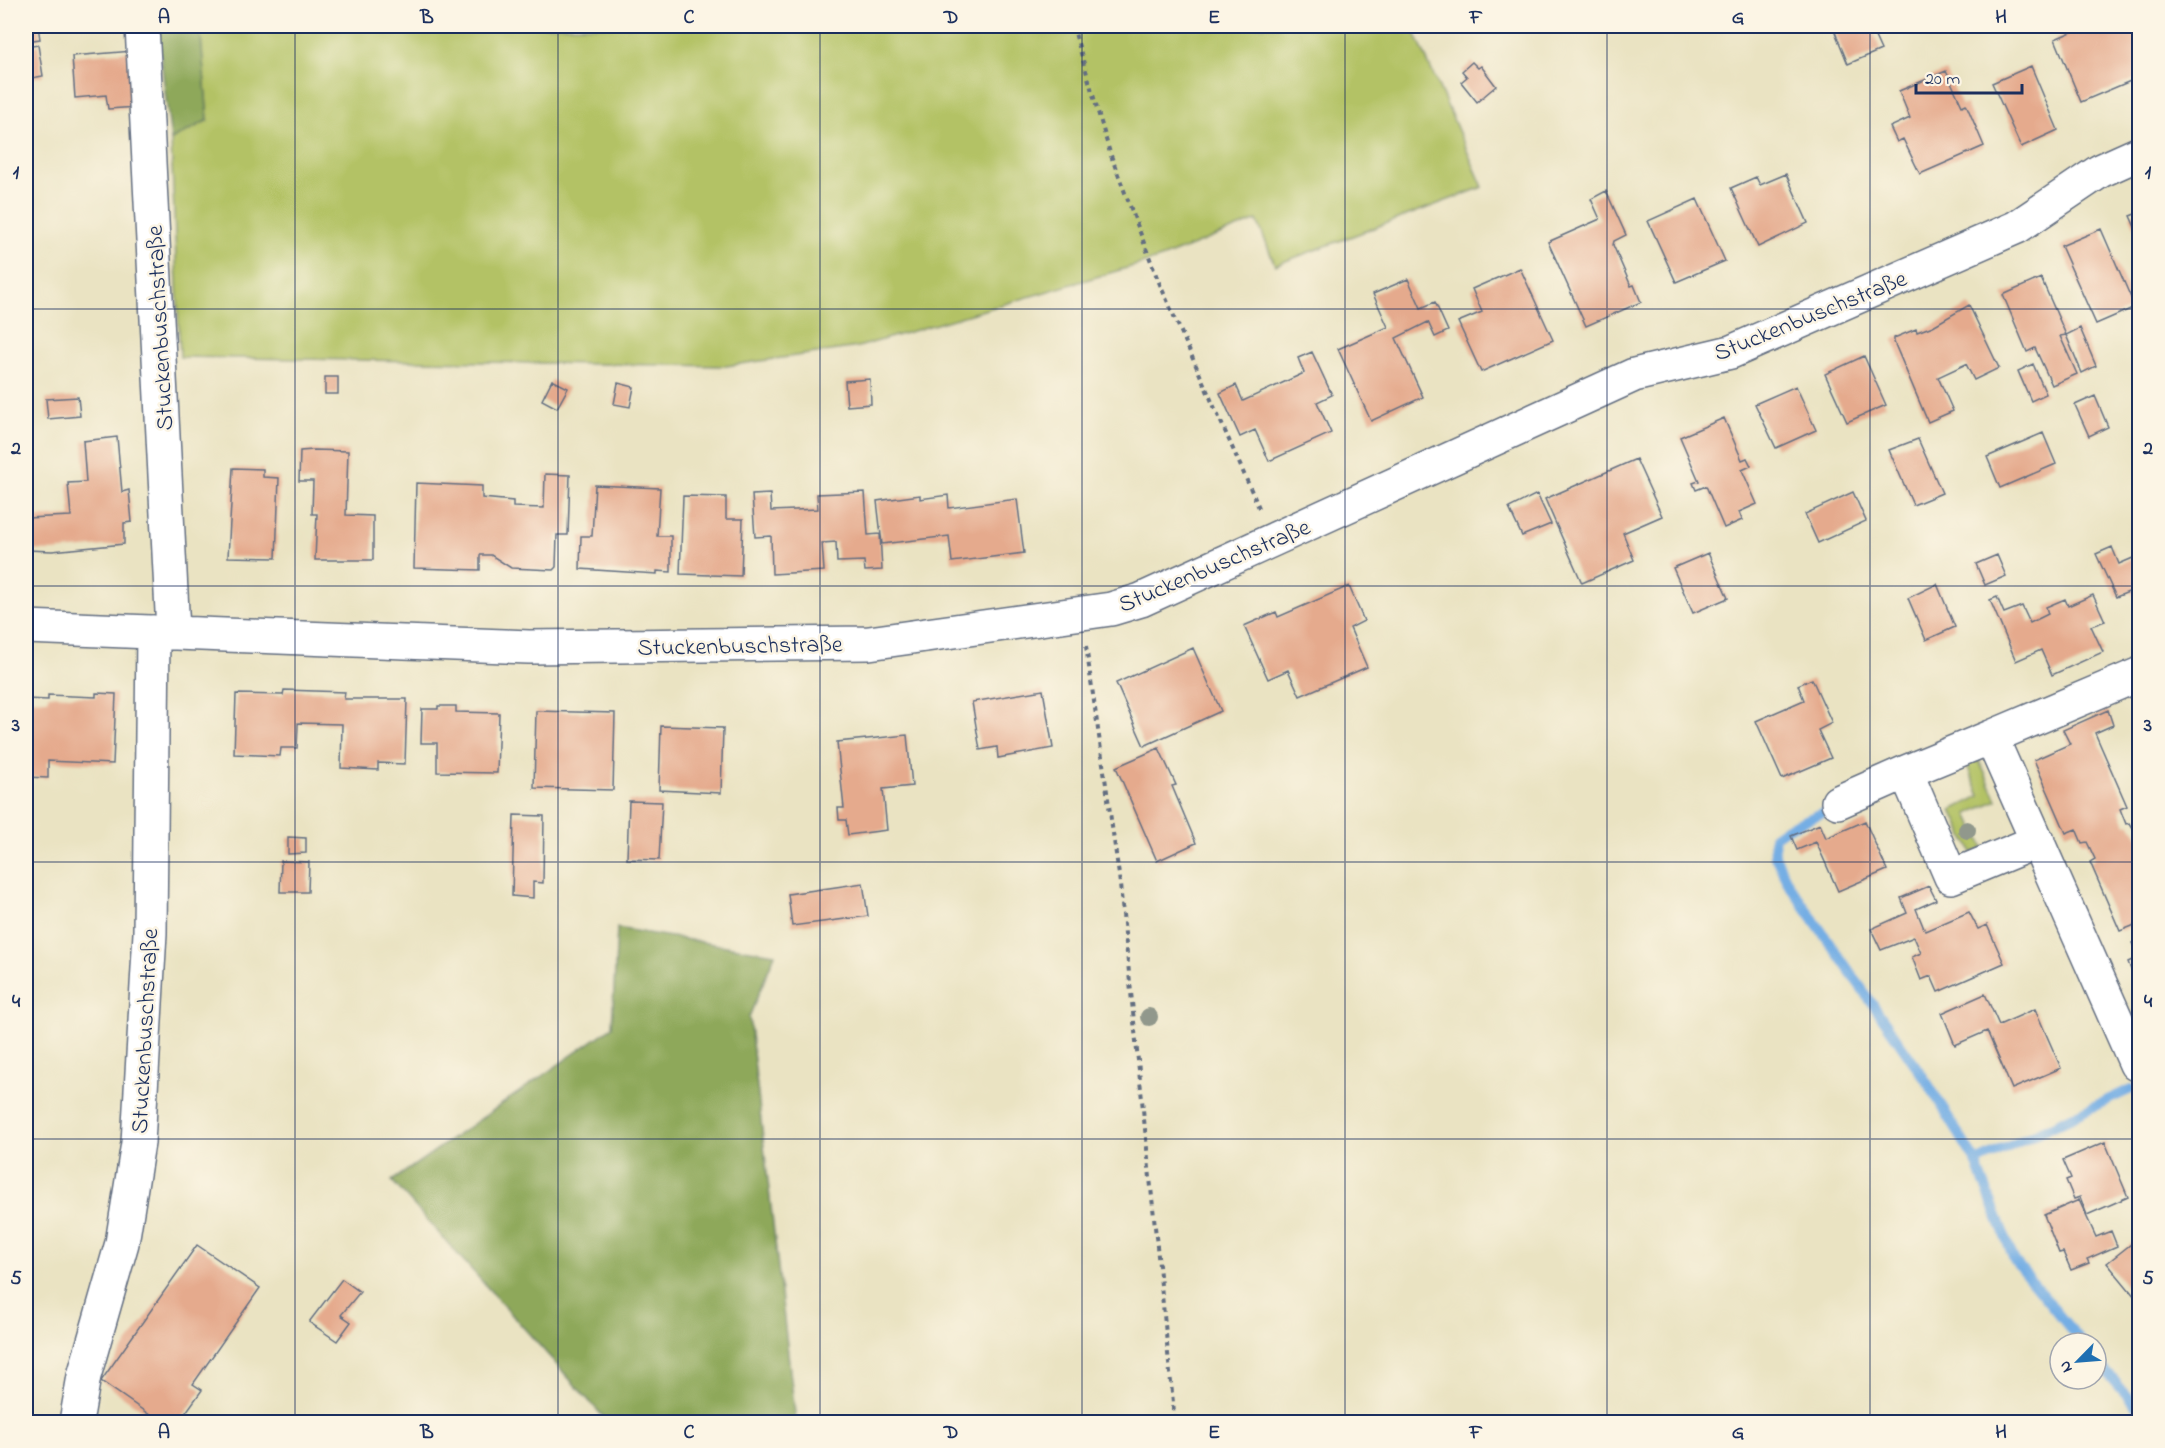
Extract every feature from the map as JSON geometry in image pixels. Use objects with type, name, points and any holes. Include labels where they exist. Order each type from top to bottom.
[{"type":"street","name":"Stuckenbuschstraße","points":[[76,1422],[84,1376],[122,1242],[138,1143],[150,933],[164,632],[142,26]]},
{"type":"street","name":"Stuckenbuschstraße","points":[[26,627],[529,647],[869,643],[1082,616],[1141,600],[1634,375],[1731,352],[2017,227],[2100,171],[2139,153]]},
{"type":"street","points":[[1839,802],[2139,674]]},
{"type":"street","points":[[1991,736],[2136,1064]]},
{"type":"street","points":[[1906,772],[1951,877],[2038,842]]},
{"type":"path","points":[[1073,26],[1110,153],[1158,280],[1274,541]]},
{"type":"path","points":[[1082,616],[1119,874],[1175,1422]]},
{"type":"green space","points":[[157,26],[200,26],[208,120],[171,140]]},
{"type":"green space","points":[[200,26],[1412,26],[1483,187],[1275,265],[1257,220],[1161,258],[858,347],[726,366],[180,357],[171,140],[208,120]]},
{"type":"green space","points":[[1977,756],[1997,800],[1968,814],[1984,848],[1972,853],[1952,810],[1980,796],[1965,761]]},
{"type":"green space","points":[[617,928],[775,954],[749,1017],[796,1422],[608,1422],[392,1181],[612,1027]]},
{"type":"building","points":[[26,26],[38,26],[40,39],[26,41]]},
{"type":"building","points":[[1850,26],[1870,26],[1881,50],[1848,64],[1835,32]]},
{"type":"building","points":[[2086,26],[2134,26],[2140,38],[2140,77],[2081,102],[2055,39]]},
{"type":"building","points":[[38,45],[43,76],[26,79],[26,47]]},
{"type":"building","points":[[133,51],[137,107],[108,109],[106,95],[75,98],[72,56]]},
{"type":"building","points":[[1472,62],[1478,68],[1481,66],[1496,86],[1477,102],[1461,82],[1467,77],[1462,71]]},
{"type":"building","points":[[2031,66],[2058,130],[2021,147],[1992,83]]},
{"type":"building","points":[[1946,71],[1962,106],[1966,104],[1984,146],[1920,174],[1903,139],[1897,142],[1890,127],[1910,118],[1899,91]]},
{"type":"building","points":[[1786,174],[1808,223],[1758,247],[1731,188],[1756,177],[1760,185]]},
{"type":"building","points":[[1606,191],[1626,235],[1614,241],[1613,245],[1631,286],[1634,285],[1641,302],[1586,326],[1548,242],[1600,219],[1591,199]]},
{"type":"building","points":[[1697,199],[1725,261],[1676,282],[1648,221]]},
{"type":"building","points":[[2140,212],[2140,238],[2130,216]]},
{"type":"building","points":[[2101,229],[2135,307],[2096,324],[2061,246]]},
{"type":"building","points":[[1520,268],[1553,340],[1481,372],[1458,322],[1482,312],[1472,289]]},
{"type":"building","points":[[2041,278],[2066,335],[2060,336],[2077,374],[2052,385],[2035,348],[2027,352],[2003,295]]},
{"type":"building","points":[[1408,279],[1421,308],[1435,302],[1448,331],[1435,337],[1428,322],[1396,338],[1423,397],[1371,421],[1338,349],[1388,327],[1373,294]]},
{"type":"building","points":[[1969,305],[1999,368],[1974,380],[1966,364],[1938,377],[1953,411],[1928,422],[1894,338],[1916,329],[1917,332],[1933,326]]},
{"type":"building","points":[[2080,328],[2096,366],[2082,373],[2066,335]]},
{"type":"building","points":[[1312,352],[1332,395],[1317,402],[1331,433],[1269,461],[1255,430],[1240,437],[1220,393],[1236,385],[1243,401],[1304,373],[1298,358]]},
{"type":"building","points":[[1864,356],[1886,405],[1847,422],[1825,374]]},
{"type":"building","points":[[2033,364],[2046,394],[2031,401],[2018,371]]},
{"type":"building","points":[[325,377],[338,377],[338,394],[325,394]]},
{"type":"building","points":[[870,379],[871,404],[847,406],[845,381]]},
{"type":"building","points":[[552,380],[568,388],[557,408],[542,400]]},
{"type":"building","points":[[618,383],[634,387],[630,407],[614,404]]},
{"type":"building","points":[[1796,386],[1816,430],[1776,448],[1755,404]]},
{"type":"building","points":[[2095,396],[2108,427],[2089,436],[2075,405]]},
{"type":"building","points":[[78,397],[80,416],[48,419],[46,399]]},
{"type":"building","points":[[1724,418],[1742,460],[1747,458],[1751,466],[1742,470],[1757,504],[1739,512],[1742,520],[1724,528],[1706,486],[1696,490],[1693,483],[1699,481],[1680,437]]},
{"type":"building","points":[[2043,433],[2056,464],[2000,488],[1987,457]]},
{"type":"building","points":[[117,437],[122,492],[129,490],[132,522],[124,523],[124,544],[52,551],[26,550],[26,518],[71,516],[68,483],[86,482],[83,441]]},
{"type":"building","points":[[1918,439],[1942,493],[1913,505],[1889,450]]},
{"type":"building","points":[[300,451],[348,451],[346,515],[373,516],[373,560],[315,560],[317,514],[312,514],[313,481],[299,481]]},
{"type":"building","points":[[1636,459],[1662,516],[1623,533],[1634,560],[1582,583],[1545,499]]},
{"type":"building","points":[[233,468],[263,469],[263,477],[279,478],[276,558],[228,557]]},
{"type":"building","points":[[545,474],[570,475],[568,535],[557,535],[556,567],[553,570],[511,568],[491,555],[480,555],[480,570],[414,568],[416,483],[482,486],[482,498],[513,501],[513,507],[544,508]]},
{"type":"building","points":[[595,485],[660,488],[657,536],[671,536],[671,572],[657,571],[657,574],[580,569],[581,536],[592,536]]},
{"type":"building","points":[[865,492],[868,535],[880,534],[882,570],[865,571],[864,561],[837,562],[836,542],[822,543],[824,571],[772,574],[771,536],[755,537],[752,495],[770,494],[771,511],[818,509],[817,494]]},
{"type":"building","points":[[1853,492],[1866,521],[1818,543],[1805,514]]},
{"type":"building","points":[[1537,494],[1551,524],[1522,536],[1509,508]]},
{"type":"building","points":[[920,495],[920,499],[948,495],[949,508],[1017,499],[1024,553],[952,562],[949,536],[882,544],[877,501]]},
{"type":"building","points":[[683,496],[726,497],[726,519],[743,519],[741,576],[680,574]]},
{"type":"building","points":[[2112,547],[2119,564],[2140,555],[2140,610],[2131,591],[2116,597],[2096,554]]},
{"type":"building","points":[[1708,553],[1728,598],[1693,613],[1673,568]]},
{"type":"building","points":[[1997,555],[2006,576],[1985,585],[1976,564]]},
{"type":"building","points":[[1937,584],[1955,627],[1926,640],[1908,598]]},
{"type":"building","points":[[1349,586],[1364,621],[1350,628],[1367,667],[1300,696],[1288,670],[1268,679],[1244,626],[1276,612],[1278,617]]},
{"type":"building","points":[[2093,595],[2105,621],[2091,626],[2103,652],[2052,675],[2041,650],[2016,661],[1990,600],[1997,597],[2004,613],[2022,606],[2030,623],[2048,614],[2046,607],[2065,599],[2068,606]]},
{"type":"building","points":[[1193,648],[1221,711],[1144,746],[1116,683]]},
{"type":"building","points":[[1812,679],[1832,723],[1818,730],[1831,758],[1782,779],[1756,721],[1804,700],[1798,685]]},
{"type":"building","points":[[284,690],[345,692],[344,699],[407,699],[405,764],[378,763],[378,770],[341,768],[342,724],[298,723],[297,748],[281,748],[280,756],[234,754],[236,694],[283,695]]},
{"type":"building","points":[[1043,690],[1053,748],[998,758],[997,747],[980,750],[972,702]]},
{"type":"building","points":[[96,693],[116,694],[113,764],[48,761],[48,778],[26,777],[26,699],[48,700],[48,695],[96,697]]},
{"type":"building","points":[[438,706],[456,706],[456,712],[499,713],[497,773],[437,772],[437,743],[421,743],[422,709],[438,709]]},
{"type":"building","points":[[2108,710],[2113,725],[2095,733],[2127,806],[2120,809],[2126,824],[2130,823],[2140,839],[2140,923],[2120,931],[2090,862],[2095,859],[2087,842],[2082,843],[2076,829],[2066,833],[2034,760],[2070,744],[2063,730]]},
{"type":"building","points":[[536,711],[615,713],[613,790],[534,788]]},
{"type":"building","points":[[661,726],[723,728],[721,793],[659,790]]},
{"type":"building","points":[[907,735],[912,786],[883,789],[887,830],[848,835],[846,820],[839,820],[838,808],[844,808],[837,742]]},
{"type":"building","points":[[1159,748],[1176,785],[1172,786],[1196,843],[1157,861],[1116,767]]},
{"type":"building","points":[[629,801],[662,802],[659,860],[627,859]]},
{"type":"building","points":[[514,815],[544,816],[543,883],[533,882],[533,898],[512,896]]},
{"type":"building","points":[[1865,821],[1887,870],[1838,891],[1816,842],[1797,850],[1791,836],[1820,824],[1826,838]]},
{"type":"building","points":[[288,837],[306,838],[306,853],[288,854]]},
{"type":"building","points":[[281,861],[309,862],[308,892],[280,892]]},
{"type":"building","points":[[863,883],[868,916],[792,926],[788,894]]},
{"type":"building","points":[[1929,886],[1936,900],[1916,909],[1925,931],[1969,912],[1978,929],[1987,925],[2004,963],[1938,992],[1931,976],[1921,980],[1912,957],[1921,953],[1914,937],[1881,950],[1871,929],[1907,913],[1901,898]]},
{"type":"building","points":[[2140,940],[2139,1004],[2133,987],[2137,985],[2128,962],[2139,957],[2132,943]]},
{"type":"building","points":[[1985,994],[1999,1025],[2035,1009],[2061,1068],[2012,1089],[1987,1031],[1955,1045],[1942,1013]]},
{"type":"building","points":[[2105,1142],[2128,1197],[2087,1215],[2080,1197],[2074,1199],[2066,1180],[2071,1178],[2063,1160]]},
{"type":"building","points":[[2079,1200],[2096,1237],[2111,1231],[2117,1246],[2087,1259],[2089,1263],[2071,1270],[2063,1252],[2059,1253],[2044,1215]]},
{"type":"building","points":[[2140,1237],[2140,1303],[2107,1263]]},
{"type":"building","points":[[197,1245],[260,1288],[193,1384],[202,1390],[179,1422],[160,1422],[101,1381]]},
{"type":"building","points":[[342,1279],[360,1292],[341,1315],[351,1322],[337,1341],[309,1322]]},
{"type":"waterway","points":[[1829,810],[1787,828],[1774,837],[1775,856],[1788,883],[1927,1082],[1976,1162]]},
{"type":"waterway","points":[[2072,1331],[2014,1260],[1976,1162],[2131,1089]]},
{"type":"waterway","points":[[2108,1374],[2140,1410]]}]
